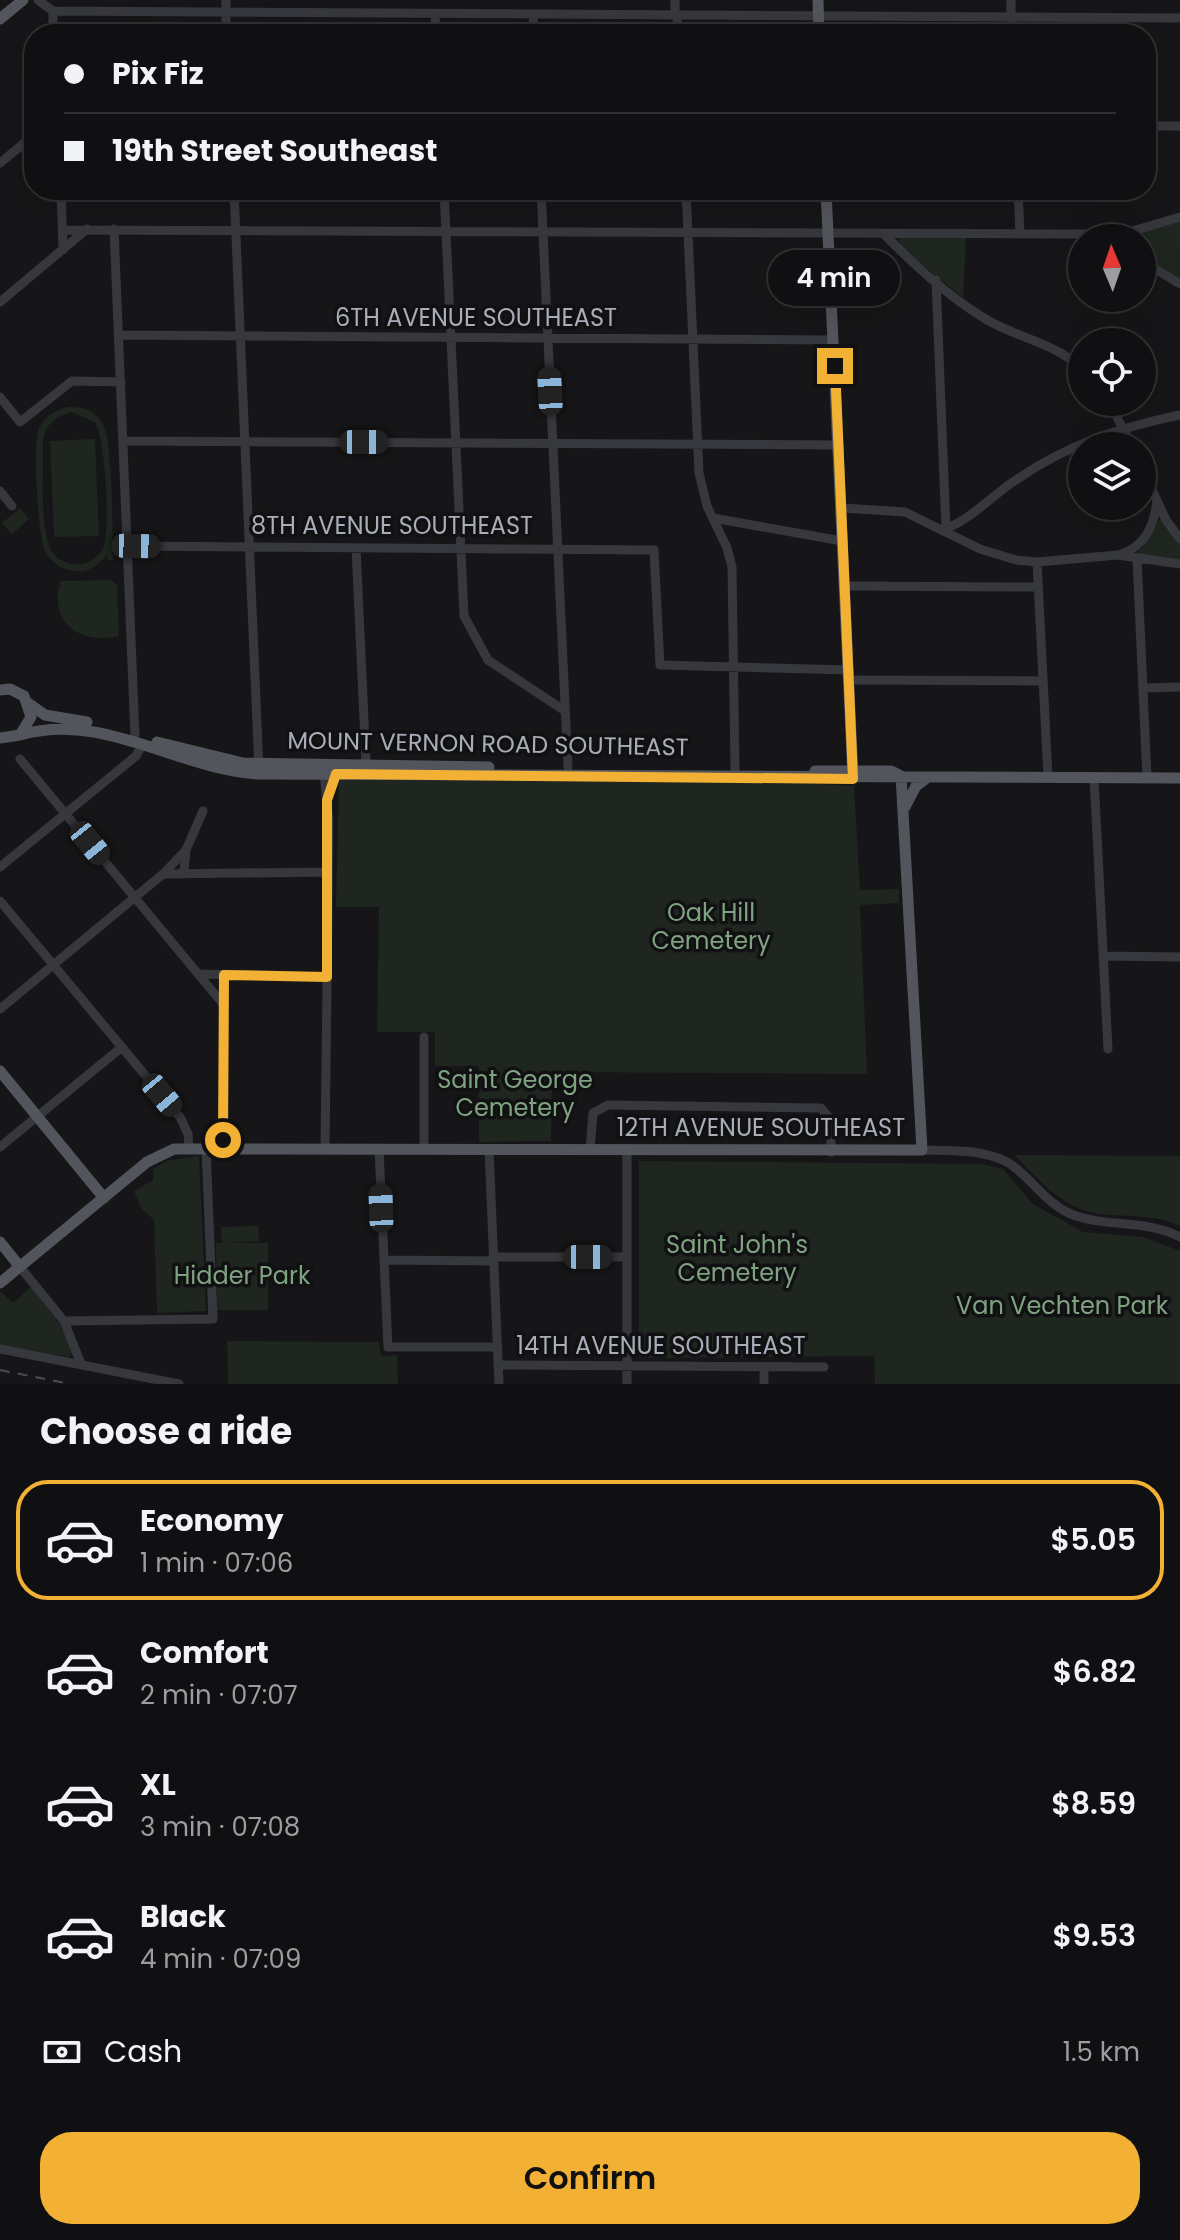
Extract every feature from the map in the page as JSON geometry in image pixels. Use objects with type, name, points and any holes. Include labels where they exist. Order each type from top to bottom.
[{"type":"main road","points":[[0,19],[23,0]]},
{"type":"main road","points":[[818,0],[818,24]]},
{"type":"main road","points":[[826,200],[853,775]]},
{"type":"main road","points":[[1,689],[17,692],[28,703],[31,717],[20,735]]},
{"type":"main road","name":"MOUNT VERNON ROAD SOUTHEAST","points":[[28,703],[45,715],[79,720],[139,740]]},
{"type":"main road","name":"MOUNT VERNON ROAD SOUTHEAST","points":[[0,738],[75,727],[258,768],[330,774],[853,775],[891,771],[901,776],[1180,778]]},
{"type":"main road","name":"MOUNT VERNON ROAD SOUTHEAST","points":[[258,768],[366,763],[853,775]]},
{"type":"main road","points":[[330,774],[391,764]]},
{"type":"main road","points":[[901,776],[922,1150]]},
{"type":"main road","points":[[905,807],[916,786],[931,776]]},
{"type":"main road","points":[[0,1071],[104,1198]]},
{"type":"main road","name":"12TH AVENUE SOUTHEAST","points":[[0,1283],[153,1157],[174,1149],[922,1150]]},
{"type":"main road","points":[[0,1242],[20,1267]]},
{"type":"street","points":[[38,0],[53,11],[533,14],[548,9],[676,15],[1180,18]]},
{"type":"street","points":[[226,0],[226,24]]},
{"type":"street","points":[[421,0],[421,14]]},
{"type":"street","points":[[675,0],[677,24]]},
{"type":"street","points":[[1011,0],[1011,24]]},
{"type":"street","points":[[53,11],[53,24]]},
{"type":"street","points":[[435,14],[436,24]]},
{"type":"street","points":[[533,14],[534,24]]},
{"type":"street","points":[[1156,126],[1180,126]]},
{"type":"street","points":[[0,163],[24,143]]},
{"type":"street","points":[[62,200],[63,250]]},
{"type":"street","points":[[235,200],[258,768]]},
{"type":"street","points":[[444,200],[464,616],[474,639],[499,670],[565,711]]},
{"type":"street","points":[[541,200],[568,768]]},
{"type":"street","points":[[686,200],[699,473],[732,567],[735,770]]},
{"type":"street","points":[[1018,200],[1020,234]]},
{"type":"street","points":[[1156,224],[1180,217]]},
{"type":"street","points":[[0,302],[87,229]]},
{"type":"street","points":[[0,867],[136,756],[139,740],[114,229]]},
{"type":"street","points":[[63,230],[1068,235]]},
{"type":"street","points":[[884,234],[987,320],[1068,359]]},
{"type":"street","points":[[1156,269],[1180,284]]},
{"type":"street","points":[[936,280],[946,529]]},
{"type":"street","name":"6TH AVENUE SOUTHEAST","points":[[119,335],[834,340]]},
{"type":"street","points":[[0,397],[20,422],[72,381],[121,382]]},
{"type":"street","points":[[946,529],[981,509],[1011,482],[1057,453],[1124,427],[1180,415]]},
{"type":"street","points":[[1117,416],[1126,432]]},
{"type":"street","points":[[124,441],[838,445]]},
{"type":"street","points":[[0,491],[12,506]]},
{"type":"street","points":[[1157,501],[1180,539]]},
{"type":"street","points":[[1118,555],[1142,543],[1155,518],[1157,501]]},
{"type":"street","points":[[842,508],[893,509],[946,529],[997,556],[1037,562],[1118,555],[1180,564]]},
{"type":"street","points":[[713,518],[842,541]]},
{"type":"street","name":"8TH AVENUE SOUTHEAST","points":[[129,546],[654,550],[660,665],[734,668]]},
{"type":"street","points":[[356,548],[366,763]]},
{"type":"street","points":[[1137,559],[1147,778]]},
{"type":"street","points":[[1037,562],[1048,776]]},
{"type":"street","points":[[845,586],[1038,587]]},
{"type":"street","points":[[734,668],[1043,681]]},
{"type":"street","points":[[1144,688],[1180,687]]},
{"type":"street","points":[[20,759],[223,1004]]},
{"type":"street","points":[[325,1149],[327,800],[330,774]]},
{"type":"street","points":[[1094,777],[1108,1049]]},
{"type":"street","points":[[184,871],[186,850],[203,811]]},
{"type":"street","points":[[0,1009],[163,874],[186,850]]},
{"type":"street","points":[[163,874],[184,871],[327,872]]},
{"type":"street","points":[[0,901],[180,1117],[188,1134],[189,1148]]},
{"type":"street","points":[[1103,956],[1180,957]]},
{"type":"street","points":[[198,974],[327,977]]},
{"type":"street","points":[[223,1148],[224,975]]},
{"type":"street","points":[[424,1037],[424,1149]]},
{"type":"street","points":[[0,1147],[122,1047]]},
{"type":"street","points":[[590,1150],[593,1113],[599,1107],[623,1105],[821,1108],[831,1120],[831,1152]]},
{"type":"street","points":[[64,1321],[213,1319],[211,1210],[206,1148]]},
{"type":"street","points":[[379,1149],[384,1260],[627,1257]]},
{"type":"street","points":[[489,1150],[499,1384]]},
{"type":"street","points":[[627,1150],[627,1384]]},
{"type":"street","name":"12TH AVENUE SOUTHEAST","points":[[922,1150],[988,1155],[1004,1160],[1069,1213],[1093,1220],[1148,1226],[1180,1237]]},
{"type":"street","name":"14TH AVENUE SOUTHEAST","points":[[384,1260],[388,1347],[498,1347]]},
{"type":"street","points":[[20,1267],[64,1321],[81,1364]]},
{"type":"street","points":[[0,1349],[179,1384]]},
{"type":"street","name":"14TH AVENUE SOUTHEAST","points":[[499,1365],[824,1367]]},
{"type":"street","points":[[764,1367],[764,1384]]},
{"type":"green space","points":[[1180,222],[1180,279],[1156,266],[1156,228]]},
{"type":"green space","points":[[902,237],[966,238],[963,298],[902,248],[898,240]]},
{"type":"green space","points":[[68,407],[90,411],[101,421],[110,466],[113,560],[108,560],[107,555],[93,568],[84,571],[62,567],[48,555],[42,542],[38,510],[36,451],[39,428],[47,417]],"holes":[[[71,412],[95,422],[102,447],[106,486],[105,540],[96,557],[89,562],[73,564],[58,558],[48,543],[43,507],[44,438],[51,423]]]},
{"type":"green space","points":[[95,439],[99,536],[54,537],[50,441]]},
{"type":"green space","points":[[20,508],[29,519],[12,534],[2,523]]},
{"type":"green space","points":[[1160,518],[1180,544],[1180,560],[1136,554],[1148,541]]},
{"type":"green space","points":[[111,580],[117,585],[119,636],[92,637],[70,628],[59,609],[61,581]]},
{"type":"green space","name":"Oak Hill Cemetery","points":[[339,778],[771,781],[854,786],[860,890],[899,889],[899,903],[860,905],[867,1074],[552,1072],[551,1141],[479,1142],[479,1066],[435,1066],[435,1032],[377,1032],[379,907],[336,907]]},
{"type":"green space","name":"Van Vechten Park","points":[[1015,1155],[1180,1156],[1180,1226],[1161,1219],[1100,1214],[1074,1206],[1053,1192]]},
{"type":"green space","points":[[199,1156],[206,1311],[157,1313],[154,1220],[141,1208],[134,1191],[153,1180],[153,1169],[166,1161]]},
{"type":"green space","name":"Saint John's Cemetery","points":[[639,1161],[983,1164],[1003,1169],[1033,1204],[1083,1232],[1143,1237],[1180,1251],[1180,1384],[875,1384],[874,1356],[639,1358]]},
{"type":"green space","name":"Hidder Park","points":[[258,1226],[259,1241],[224,1243],[268,1243],[268,1310],[217,1310],[216,1243],[222,1243],[221,1227]]},
{"type":"green space","points":[[31,1287],[59,1323],[73,1352],[69,1357],[0,1345],[0,1291],[13,1303]]},
{"type":"green space","points":[[227,1341],[379,1342],[381,1356],[397,1355],[398,1384],[228,1384]]},
{"type":"railway","points":[[0,1370],[70,1384]]},
{"type":"route","points":[[223,1140],[224,975],[327,977],[327,800],[336,774],[853,779],[835,366]]},
{"type":"park label","name":"Saint George Cemetery","points":[[515,1094]]}]
